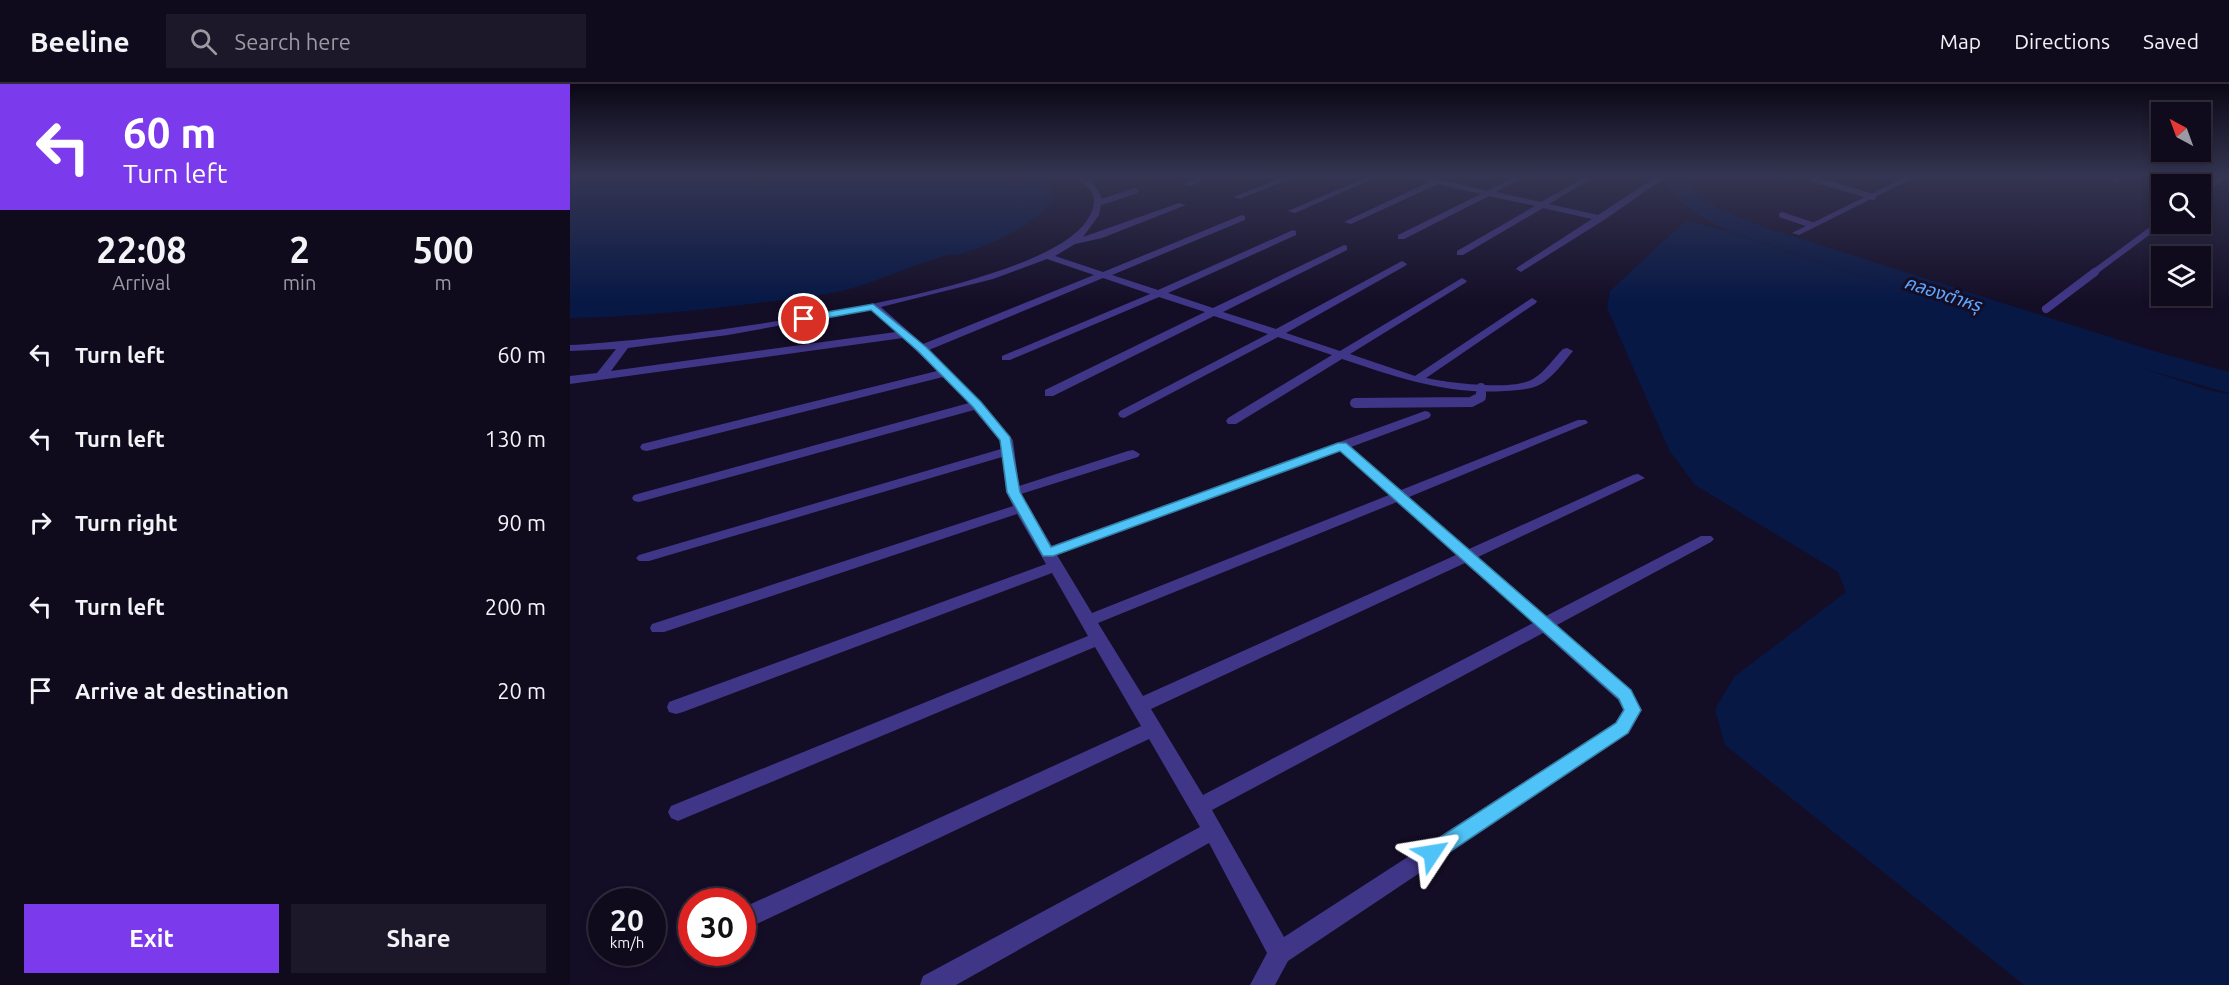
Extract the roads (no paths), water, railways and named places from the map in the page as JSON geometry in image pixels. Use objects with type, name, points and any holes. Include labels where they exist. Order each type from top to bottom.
[{"type":"street","points":[[570,348],[680,340],[873,306],[964,284],[1047,256],[1071,242],[1092,219]]},
{"type":"street","points":[[1071,242],[1099,236],[1144,219]]},
{"type":"street","points":[[922,349],[1239,219]]},
{"type":"street","points":[[1348,222],[1355,219]]},
{"type":"street","points":[[1401,237],[1436,219]]},
{"type":"street","points":[[1460,252],[1517,219]]},
{"type":"street","points":[[1521,269],[1599,219]]},
{"type":"street","points":[[1796,233],[1825,219]]},
{"type":"street","points":[[1006,358],[1158,294],[1293,233]]},
{"type":"street","points":[[1049,393],[1344,248]]},
{"type":"street","points":[[1047,256],[1416,380],[1461,388],[1530,385],[1540,380],[1567,351]]},
{"type":"street","points":[[1124,414],[1402,264]]},
{"type":"street","points":[[1232,421],[1462,281]]},
{"type":"street","points":[[1416,380],[1532,301]]},
{"type":"street","points":[[873,306],[922,349],[943,373],[977,405],[1006,440],[1017,500],[1213,830],[1281,953]]},
{"type":"street","points":[[570,380],[905,334]]},
{"type":"street","points":[[601,376],[624,345]]},
{"type":"street","points":[[647,447],[943,373]]},
{"type":"street","points":[[639,498],[977,405]]},
{"type":"street","points":[[676,707],[1425,415]]},
{"type":"street","points":[[1088,621],[1582,423]]},
{"type":"street","points":[[1262,985],[1281,953],[1622,728],[1633,710],[1625,695],[1342,446]]},
{"type":"street","points":[[644,558],[1008,452]]},
{"type":"street","points":[[658,628],[1017,500],[1133,454]]},
{"type":"street","points":[[1139,706],[1638,478]]},
{"type":"street","points":[[1199,807],[1706,539]]},
{"type":"street","points":[[678,812],[1099,638]]},
{"type":"street","points":[[756,913],[1153,729]]},
{"type":"street","points":[[932,985],[1213,830]]},
{"type":"lane","points":[[1794,219],[1812,225]]},
{"type":"lane","points":[[2046,309],[2151,230]]},
{"type":"lane","points":[[1355,403],[1471,402],[1481,397],[1481,387]]},
{"type":"water","points":[[570,219],[1033,219],[982,247],[946,255],[837,292],[683,311],[570,318]]},
{"type":"water","points":[[1684,222],[1694,222],[1726,231],[2208,390],[2229,394],[2229,985],[2024,985],[1725,745],[1715,709],[1735,676],[1846,592],[1838,572],[1695,485],[1669,450],[1607,308],[1610,291]]},
{"type":"waterway","name":"คลองตำหรุ","points":[[1724,219],[1774,239],[2145,359],[2229,383]]}]
